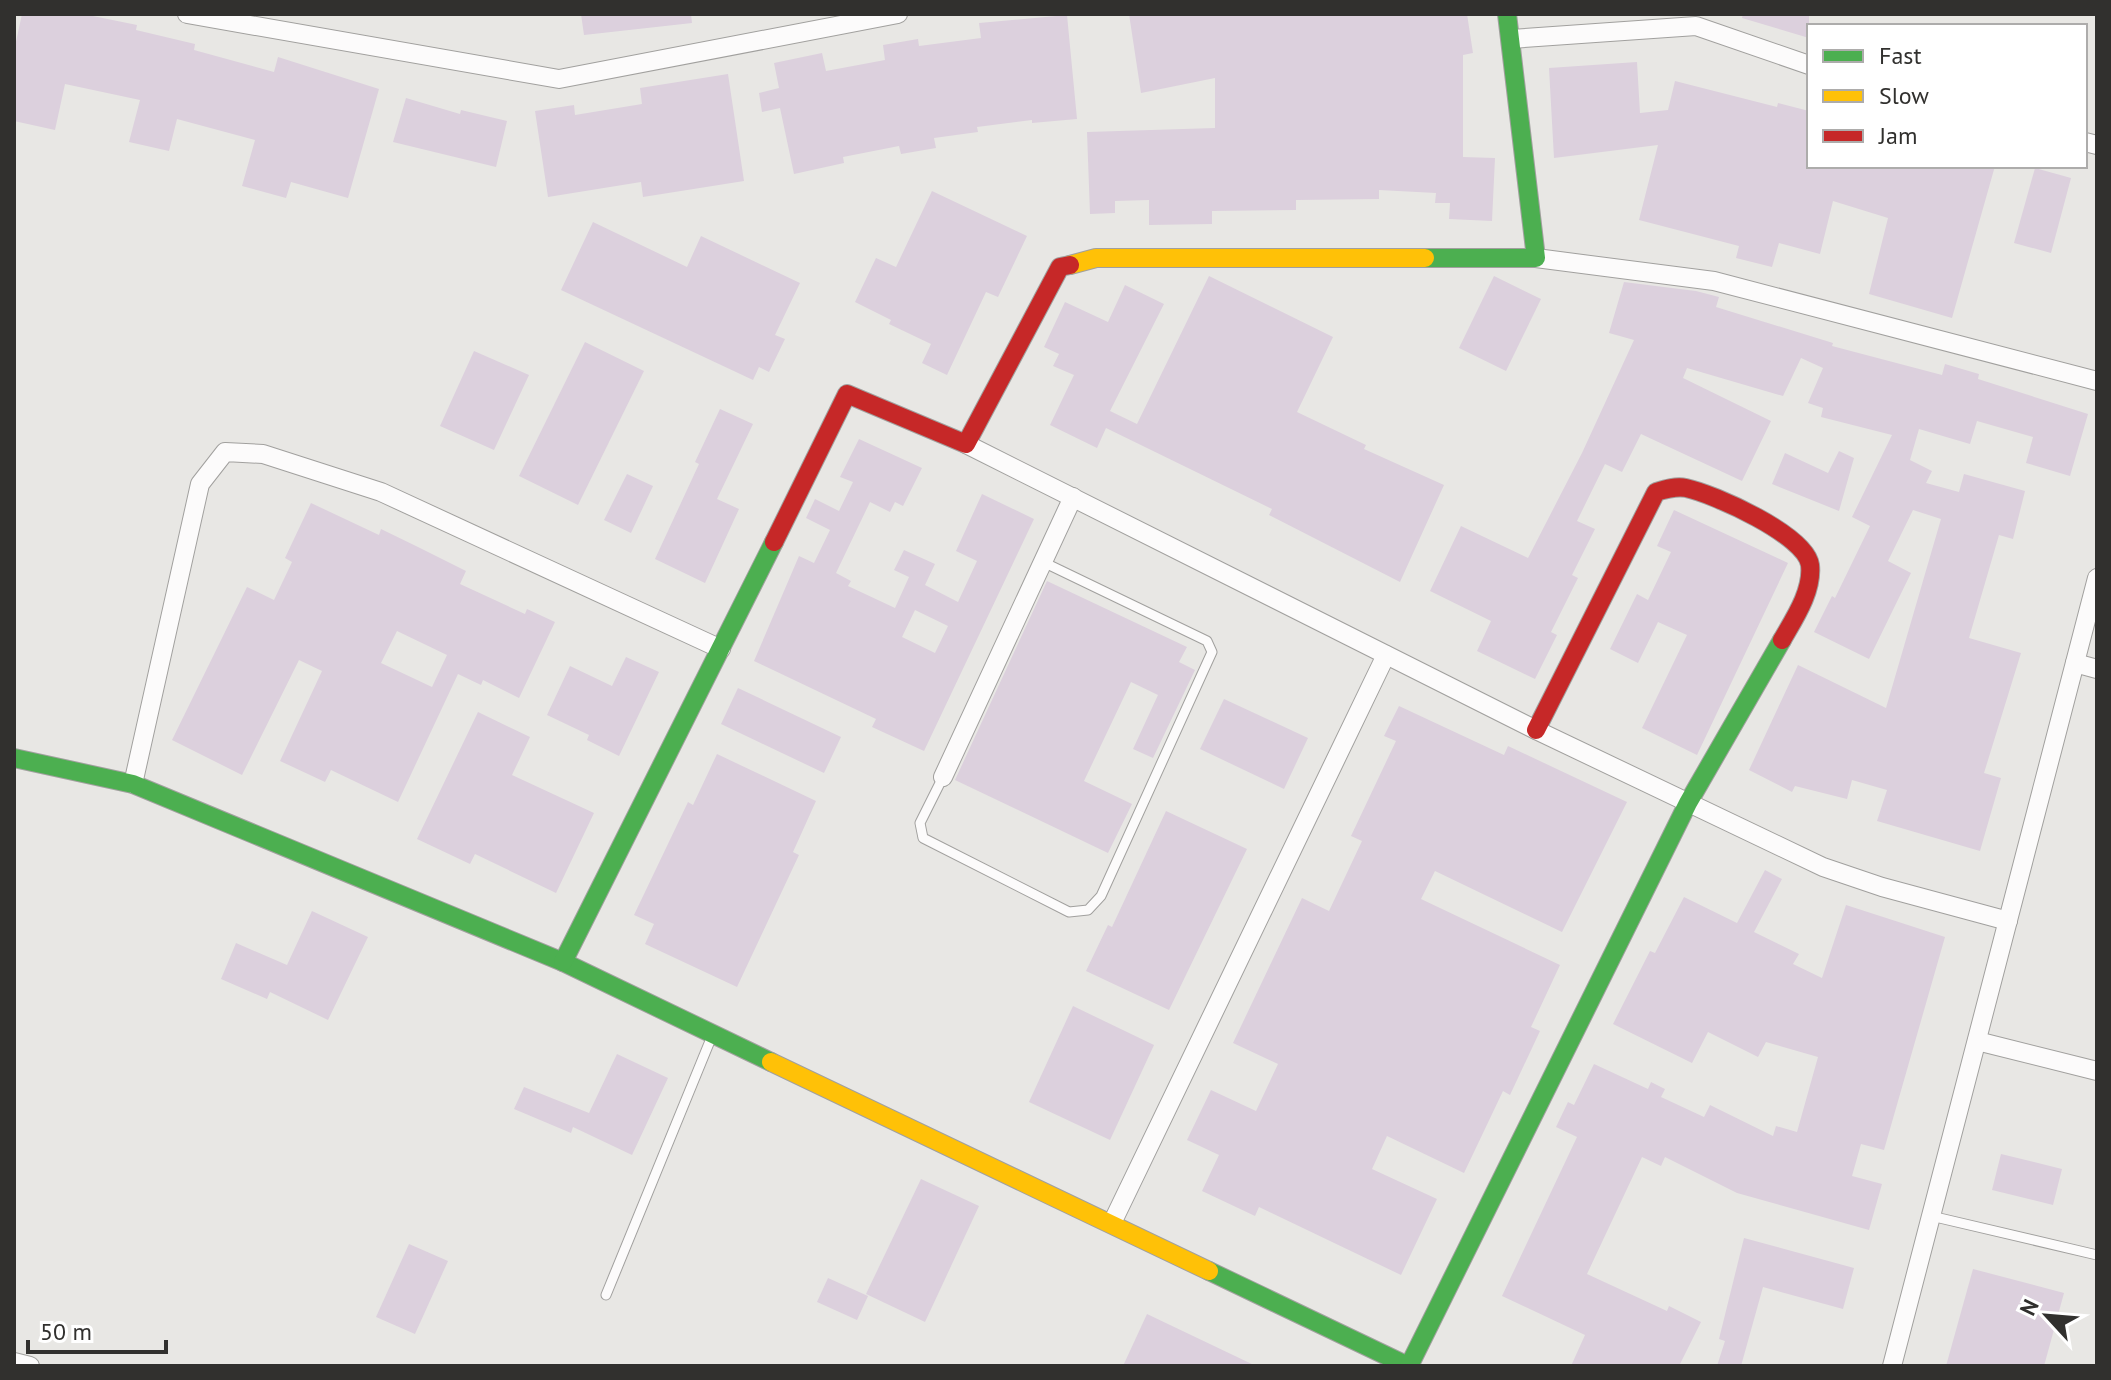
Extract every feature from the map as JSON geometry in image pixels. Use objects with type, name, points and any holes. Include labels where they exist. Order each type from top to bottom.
[{"type":"street","points":[[187,14],[559,79],[898,14]]},
{"type":"street","points":[[1507,14],[1536,258]]},
{"type":"street","points":[[1511,39],[1696,26],[1807,64]]},
{"type":"street","points":[[966,444],[1060,267],[1096,258],[1536,258],[1714,281],[2097,381]]},
{"type":"street","points":[[563,962],[847,394],[966,444],[1536,730],[1823,867],[1882,887],[2008,921]]},
{"type":"street","points":[[133,784],[200,484],[225,452],[263,454],[381,492],[721,649]]},
{"type":"street","points":[[14,758],[133,784],[563,962],[714,1031],[1409,1366],[1688,803],[1795,617],[1807,588],[1810,567],[1807,555],[1797,544],[1721,501],[1690,489],[1670,487],[1656,492],[1536,730]]},
{"type":"street","points":[[943,777],[1073,497]]},
{"type":"street","points":[[1892,1366],[2097,578]]},
{"type":"street","points":[[1112,1223],[1386,655]]},
{"type":"street","points":[[2075,663],[2097,669]]},
{"type":"street","points":[[1977,1041],[2097,1071]]},
{"type":"street","points":[[14,1362],[30,1366]]},
{"type":"lane","points":[[943,777],[920,823],[923,838],[1069,912],[1088,910],[1095,904],[1212,652],[1207,641],[1043,562]]},
{"type":"lane","points":[[606,1295],[714,1031]]},
{"type":"lane","points":[[1931,1216],[2097,1255]]},
{"type":"building","points":[[22,14],[83,14],[137,25],[136,30],[195,44],[194,50],[274,72],[278,57],[379,89],[348,198],[291,182],[286,198],[242,186],[255,140],[177,119],[169,151],[129,142],[140,100],[65,84],[55,130],[14,121],[14,51]]},
{"type":"building","points":[[581,14],[691,14],[692,23],[584,35]]},
{"type":"building","points":[[1129,14],[1467,14],[1473,53],[1463,55],[1463,157],[1495,158],[1492,221],[1449,219],[1450,203],[1435,203],[1436,193],[1379,190],[1379,199],[1296,200],[1296,210],[1212,211],[1212,224],[1149,225],[1149,200],[1115,201],[1115,213],[1090,214],[1087,132],[1215,128],[1215,78],[1141,93]]},
{"type":"building","points":[[1743,14],[1809,14],[1807,37],[1742,18]]},
{"type":"building","points":[[1067,15],[1077,119],[1032,123],[1032,120],[977,127],[978,132],[934,138],[936,148],[901,154],[899,146],[843,157],[844,163],[794,174],[780,108],[762,112],[759,93],[779,88],[774,63],[822,53],[826,71],[885,60],[883,45],[918,39],[919,46],[981,38],[979,23]]},
{"type":"building","points":[[1637,62],[1640,113],[1668,110],[1675,81],[1777,107],[1778,103],[1807,110],[1807,168],[1994,168],[1952,318],[1869,294],[1888,218],[1833,201],[1820,254],[1779,243],[1772,267],[1736,258],[1739,246],[1639,220],[1658,145],[1554,158],[1549,68]]},
{"type":"building","points":[[728,74],[744,181],[643,197],[641,182],[548,197],[535,111],[574,105],[575,115],[642,104],[640,88]]},
{"type":"building","points":[[406,98],[460,114],[461,110],[507,121],[496,167],[393,142]]},
{"type":"building","points":[[2035,168],[2071,178],[2051,253],[2014,243]]},
{"type":"building","points":[[932,191],[1027,236],[998,297],[986,292],[947,375],[922,363],[931,344],[889,324],[891,320],[855,302],[876,258],[896,267]]},
{"type":"building","points":[[593,222],[687,267],[701,236],[800,283],[775,335],[785,339],[769,372],[759,367],[753,380],[561,290]]},
{"type":"building","points":[[1209,276],[1333,337],[1297,412],[1366,445],[1364,449],[1444,485],[1400,582],[1269,515],[1272,509],[1106,428],[1097,448],[1050,425],[1074,375],[1053,366],[1059,354],[1044,347],[1065,302],[1108,322],[1125,285],[1164,304],[1110,411],[1137,424]]},
{"type":"building","points":[[1494,276],[1541,299],[1506,371],[1459,348]]},
{"type":"building","points":[[1624,282],[1719,297],[1716,307],[1833,343],[1832,346],[1942,375],[1945,364],[1979,374],[1978,379],[2088,414],[2070,476],[2026,463],[2033,437],[1977,421],[1970,444],[1919,429],[1910,460],[1932,471],[1926,483],[1959,492],[1964,474],[2025,491],[2013,539],[1999,535],[1969,638],[2021,653],[1984,773],[2001,778],[1980,851],[1877,821],[1887,790],[1852,780],[1847,799],[1795,786],[1792,792],[1749,770],[1798,665],[1886,708],[1941,519],[1913,510],[1888,561],[1911,573],[1869,659],[1814,632],[1832,596],[1835,598],[1870,526],[1852,517],[1892,435],[1821,417],[1823,408],[1808,403],[1823,368],[1801,358],[1783,396],[1687,368],[1683,378],[1771,421],[1742,481],[1641,434],[1622,472],[1605,464],[1577,521],[1595,529],[1572,575],[1578,578],[1551,632],[1557,635],[1535,679],[1477,651],[1491,621],[1430,591],[1461,526],[1528,558],[1582,453],[1634,340],[1609,333]]},
{"type":"building","points":[[585,342],[644,371],[578,505],[519,476]]},
{"type":"building","points":[[474,351],[529,375],[494,450],[440,426]]},
{"type":"building","points":[[720,409],[753,424],[717,499],[739,509],[705,583],[655,559],[699,464],[695,462]]},
{"type":"building","points":[[859,439],[922,468],[903,506],[895,502],[890,512],[870,502],[836,573],[851,581],[848,586],[895,608],[909,577],[894,570],[904,550],[935,564],[925,585],[958,602],[977,561],[956,551],[982,494],[1034,519],[924,751],[872,727],[876,719],[754,661],[799,556],[814,563],[830,530],[806,518],[815,499],[839,511],[853,482],[840,477]],"holes":[[[915,610],[948,626],[935,653],[902,637]]]},
{"type":"building","points":[[1839,451],[1854,458],[1839,511],[1772,484],[1785,453],[1828,473]]},
{"type":"building","points":[[627,474],[653,486],[631,533],[604,520]]},
{"type":"building","points":[[311,503],[379,535],[381,529],[466,571],[460,584],[525,614],[527,609],[555,622],[519,698],[483,680],[481,685],[458,674],[398,802],[331,770],[325,782],[280,761],[322,671],[299,660],[242,775],[172,740],[247,587],[274,600],[292,562],[285,558]],"holes":[[[397,631],[447,655],[432,687],[381,663]]]},
{"type":"building","points":[[1674,510],[1788,563],[1697,755],[1642,728],[1687,635],[1658,622],[1638,663],[1610,649],[1637,594],[1648,600],[1671,552],[1657,546]]},
{"type":"building","points":[[1047,581],[1187,647],[1179,662],[1195,670],[1153,758],[1133,749],[1158,695],[1131,682],[1084,781],[1132,804],[1108,853],[955,780]]},
{"type":"building","points":[[626,657],[659,672],[619,756],[587,740],[589,735],[547,715],[570,666],[612,686]]},
{"type":"building","points":[[738,688],[841,737],[824,773],[721,724]]},
{"type":"building","points":[[1224,699],[1308,738],[1284,789],[1200,749]]},
{"type":"building","points":[[1399,706],[1504,755],[1508,746],[1627,802],[1562,932],[1435,871],[1421,899],[1560,965],[1531,1027],[1540,1031],[1510,1095],[1503,1091],[1464,1173],[1387,1136],[1372,1169],[1437,1199],[1401,1275],[1259,1207],[1255,1216],[1202,1191],[1219,1155],[1187,1140],[1211,1090],[1256,1111],[1278,1064],[1233,1043],[1302,898],[1329,911],[1362,841],[1351,836],[1396,741],[1384,736]]},
{"type":"building","points":[[478,712],[530,737],[512,775],[594,813],[556,893],[475,854],[470,864],[417,839]]},
{"type":"building","points":[[717,754],[816,801],[793,852],[799,855],[737,987],[645,944],[654,924],[634,915],[688,802],[693,805]]},
{"type":"building","points":[[1166,811],[1247,849],[1169,1010],[1086,971],[1108,925],[1112,927]]},
{"type":"building","points":[[1765,870],[1782,879],[1754,932],[1799,954],[1793,964],[1822,978],[1846,905],[1945,937],[1884,1150],[1861,1144],[1852,1176],[1882,1184],[1869,1230],[1737,1193],[1665,1157],[1661,1166],[1642,1157],[1587,1274],[1667,1311],[1669,1306],[1701,1322],[1679,1366],[1571,1366],[1585,1335],[1502,1296],[1577,1137],[1556,1127],[1568,1102],[1574,1105],[1594,1064],[1648,1089],[1651,1082],[1665,1089],[1661,1097],[1704,1117],[1710,1105],[1773,1136],[1776,1126],[1797,1132],[1818,1057],[1766,1042],[1758,1057],[1708,1032],[1692,1063],[1613,1024],[1650,951],[1655,953],[1684,897],[1737,923]]},
{"type":"building","points":[[312,911],[368,937],[328,1020],[270,992],[267,999],[221,979],[236,943],[287,965]]},
{"type":"building","points":[[1073,1006],[1154,1045],[1110,1140],[1029,1102]]},
{"type":"building","points":[[617,1054],[668,1078],[632,1155],[573,1127],[571,1133],[514,1109],[524,1087],[589,1113]]},
{"type":"building","points":[[2001,1154],[2062,1169],[2053,1205],[1992,1190]]},
{"type":"building","points":[[921,1179],[979,1206],[925,1322],[866,1294]]},
{"type":"building","points":[[1744,1238],[1854,1268],[1843,1309],[1763,1287],[1741,1366],[1717,1366],[1725,1341],[1719,1339]]},
{"type":"building","points":[[409,1244],[448,1261],[415,1334],[376,1317]]},
{"type":"building","points":[[1973,1269],[2064,1293],[2044,1366],[1946,1366]]},
{"type":"building","points":[[828,1278],[868,1296],[857,1320],[817,1302]]},
{"type":"building","points":[[1147,1314],[1256,1366],[1123,1366]]},
{"type":"traffic: fast","points":[[1425,258],[1536,258],[1507,14]]},
{"type":"traffic: fast","points":[[563,962],[774,542]]},
{"type":"traffic: fast","points":[[1409,1366],[1688,803],[1782,640]]},
{"type":"traffic: fast","points":[[14,758],[133,784],[563,962],[771,1062]]},
{"type":"traffic: fast","points":[[1209,1271],[1408,1366]]},
{"type":"traffic: slow","points":[[1070,265],[1096,258],[1425,258]]},
{"type":"traffic: slow","points":[[771,1062],[1209,1271]]},
{"type":"traffic: jam","points":[[774,542],[847,394],[966,444],[1060,267],[1070,265]]},
{"type":"traffic: jam","points":[[1536,730],[1656,492],[1682,487],[1717,498],[1776,529],[1805,553],[1810,565],[1809,585],[1782,640]]}]
